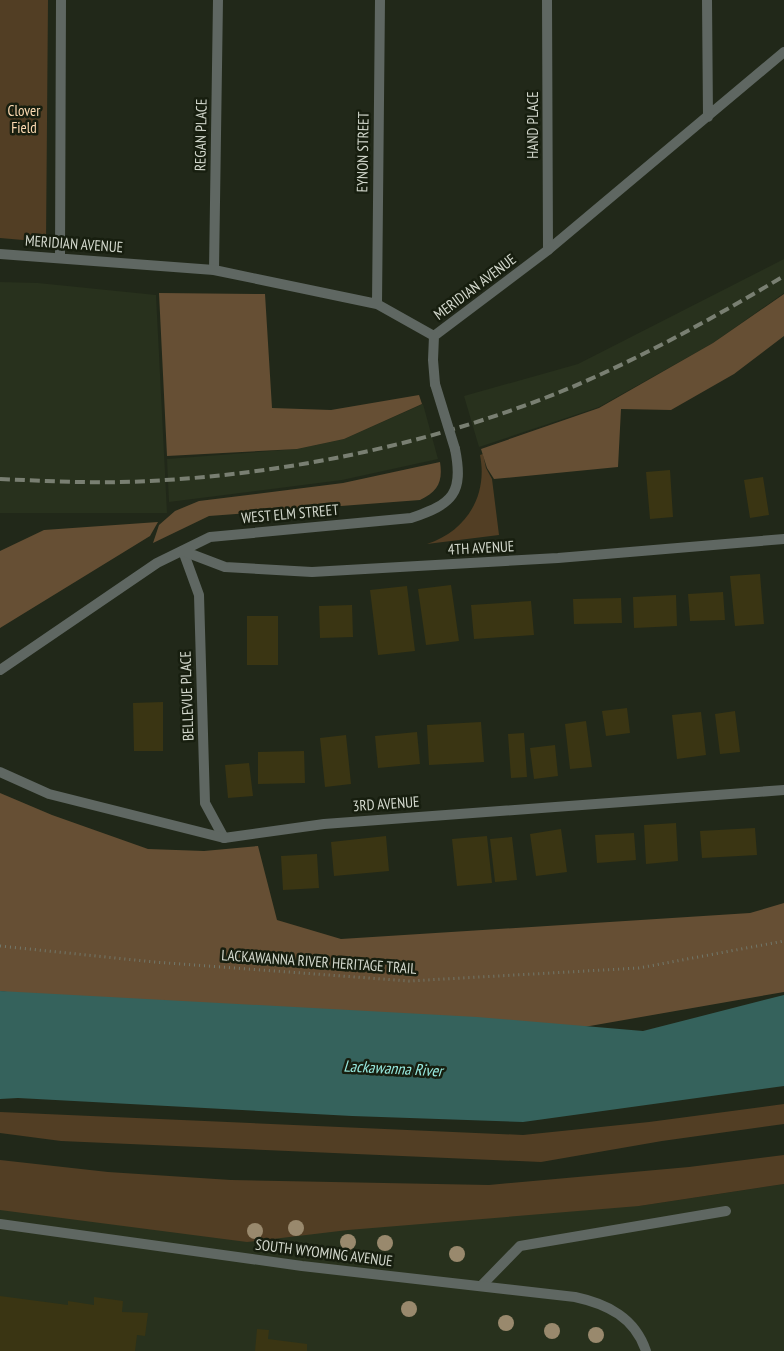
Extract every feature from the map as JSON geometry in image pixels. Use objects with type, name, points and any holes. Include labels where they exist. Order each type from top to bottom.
[{"type":"street","points":[[60,257],[61,0]]},
{"type":"street","name":"REGAN PLACE","points":[[214,270],[218,0]]},
{"type":"street","name":"EYNON STREET","points":[[376,304],[380,0]]},
{"type":"street","name":"HAND PLACE","points":[[547,0],[548,250]]},
{"type":"street","points":[[708,0],[708,117]]},
{"type":"street","name":"MERIDIAN AVENUE","points":[[0,254],[214,270],[376,304],[434,336],[548,250],[784,52]]},
{"type":"street","name":"WEST ELM STREET","points":[[0,670],[157,563],[210,537],[411,518],[433,511],[449,498],[457,485],[459,472],[455,449],[435,384],[434,336]]},
{"type":"street","name":"4TH AVENUE","points":[[182,551],[224,567],[312,572],[558,558],[784,539]]},
{"type":"street","name":"BELLEVUE PLACE","points":[[182,551],[199,595],[205,803],[224,838]]},
{"type":"street","name":"3RD AVENUE","points":[[0,772],[49,794],[224,838],[324,824],[784,790]]},
{"type":"street","points":[[481,1286],[520,1246],[726,1211]]},
{"type":"street","name":"SOUTH WYOMING AVENUE","points":[[0,1224],[302,1266],[592,1300],[618,1313],[636,1328],[646,1351]]},
{"type":"path","name":"LACKAWANNA RIVER HERITAGE TRAIL","points":[[0,946],[154,962],[409,981],[639,968],[784,941]]},
{"type":"shaded area","points":[[784,259],[784,293],[713,343],[599,407],[479,447],[464,396],[578,364]]},
{"type":"shaded area","points":[[0,282],[38,283],[156,295],[167,513],[0,513]]},
{"type":"shaded area","points":[[159,293],[265,294],[272,408],[331,410],[419,395],[422,404],[344,439],[297,449],[167,456]]},
{"type":"shaded area","points":[[784,294],[784,336],[734,374],[671,410],[621,409],[618,467],[494,479],[487,468],[481,449],[599,408],[713,343]]},
{"type":"shaded area","points":[[423,404],[438,459],[342,480],[169,502],[167,459],[297,449],[344,439]]},
{"type":"shaded area","points":[[440,462],[441,475],[438,485],[431,493],[420,500],[209,516],[153,543],[159,525],[175,511],[199,501],[343,483]]},
{"type":"shaded area","points":[[158,522],[150,536],[0,628],[0,551],[44,530]]},
{"type":"shaded area","points":[[0,793],[52,815],[148,849],[204,851],[258,846],[277,920],[341,939],[750,913],[784,903],[784,992],[584,1027],[123,1009],[0,991]]},
{"type":"shaded area","points":[[784,1184],[784,1351],[0,1351],[0,1204],[639,1206]]},
{"type":"green space","name":"Clover Field","points":[[0,0],[48,0],[46,242],[0,238]]},
{"type":"green space","points":[[483,454],[486,468],[492,479],[499,535],[427,544],[453,530],[472,510],[481,484],[480,455]]},
{"type":"green space","points":[[784,1104],[784,1124],[662,1141],[541,1162],[61,1141],[0,1133],[0,1112],[523,1135],[649,1122]]},
{"type":"green space","points":[[784,1155],[784,1184],[639,1206],[348,1230],[247,1242],[0,1210],[0,1160],[108,1172],[231,1180],[489,1185],[689,1167]]},
{"type":"water","name":"Lackawanna River","points":[[0,991],[477,1017],[643,1031],[784,995],[784,1086],[523,1122],[352,1116],[18,1098],[0,1099]]},
{"type":"building","points":[[670,470],[673,517],[650,519],[646,472]]},
{"type":"building","points":[[763,477],[769,515],[750,518],[744,480]]},
{"type":"building","points":[[760,574],[764,624],[735,626],[730,576]]},
{"type":"building","points":[[451,585],[459,641],[426,645],[418,589]]},
{"type":"building","points":[[407,586],[415,651],[378,655],[370,590]]},
{"type":"building","points":[[723,592],[725,620],[690,621],[688,594]]},
{"type":"building","points":[[676,595],[677,626],[634,628],[633,597]]},
{"type":"building","points":[[621,598],[622,623],[574,624],[573,599]]},
{"type":"building","points":[[531,601],[534,635],[474,639],[471,605]]},
{"type":"building","points":[[352,605],[353,637],[320,638],[319,606]]},
{"type":"building","points":[[247,616],[278,616],[278,665],[247,665]]},
{"type":"building","points":[[163,702],[163,751],[134,751],[133,703]]},
{"type":"building","points":[[627,708],[630,733],[606,736],[602,711]]},
{"type":"building","points":[[735,711],[740,752],[720,754],[715,714]]},
{"type":"building","points":[[701,712],[706,755],[677,759],[672,715]]},
{"type":"building","points":[[586,721],[592,767],[570,769],[565,724]]},
{"type":"building","points":[[481,722],[484,762],[429,765],[427,725]]},
{"type":"building","points":[[417,732],[420,764],[378,768],[375,736]]},
{"type":"building","points":[[524,733],[527,777],[511,778],[508,734]]},
{"type":"building","points":[[346,735],[351,784],[325,787],[320,738]]},
{"type":"building","points":[[555,745],[558,776],[534,779],[530,748]]},
{"type":"building","points":[[304,751],[305,783],[258,784],[258,752]]},
{"type":"building","points":[[249,763],[253,796],[228,798],[225,765]]},
{"type":"building","points":[[676,823],[678,861],[646,864],[644,825]]},
{"type":"building","points":[[755,828],[757,855],[702,858],[700,831]]},
{"type":"building","points":[[561,829],[567,872],[536,876],[530,834]]},
{"type":"building","points":[[634,833],[636,860],[597,863],[595,835]]},
{"type":"building","points":[[386,836],[389,871],[334,876],[331,842]]},
{"type":"building","points":[[487,836],[492,883],[457,886],[452,839]]},
{"type":"building","points":[[512,837],[517,880],[495,882],[490,839]]},
{"type":"building","points":[[317,854],[319,888],[283,890],[281,856]]},
{"type":"building","points":[[0,1296],[68,1305],[68,1301],[94,1305],[94,1297],[123,1301],[122,1312],[148,1313],[145,1336],[137,1335],[135,1351],[0,1351]]},
{"type":"building","points":[[257,1329],[269,1330],[268,1339],[307,1344],[307,1351],[255,1351]]},
{"type":"railway","points":[[0,479],[112,482],[202,477],[310,463],[418,439],[522,407],[599,375],[680,335],[784,276]]}]
